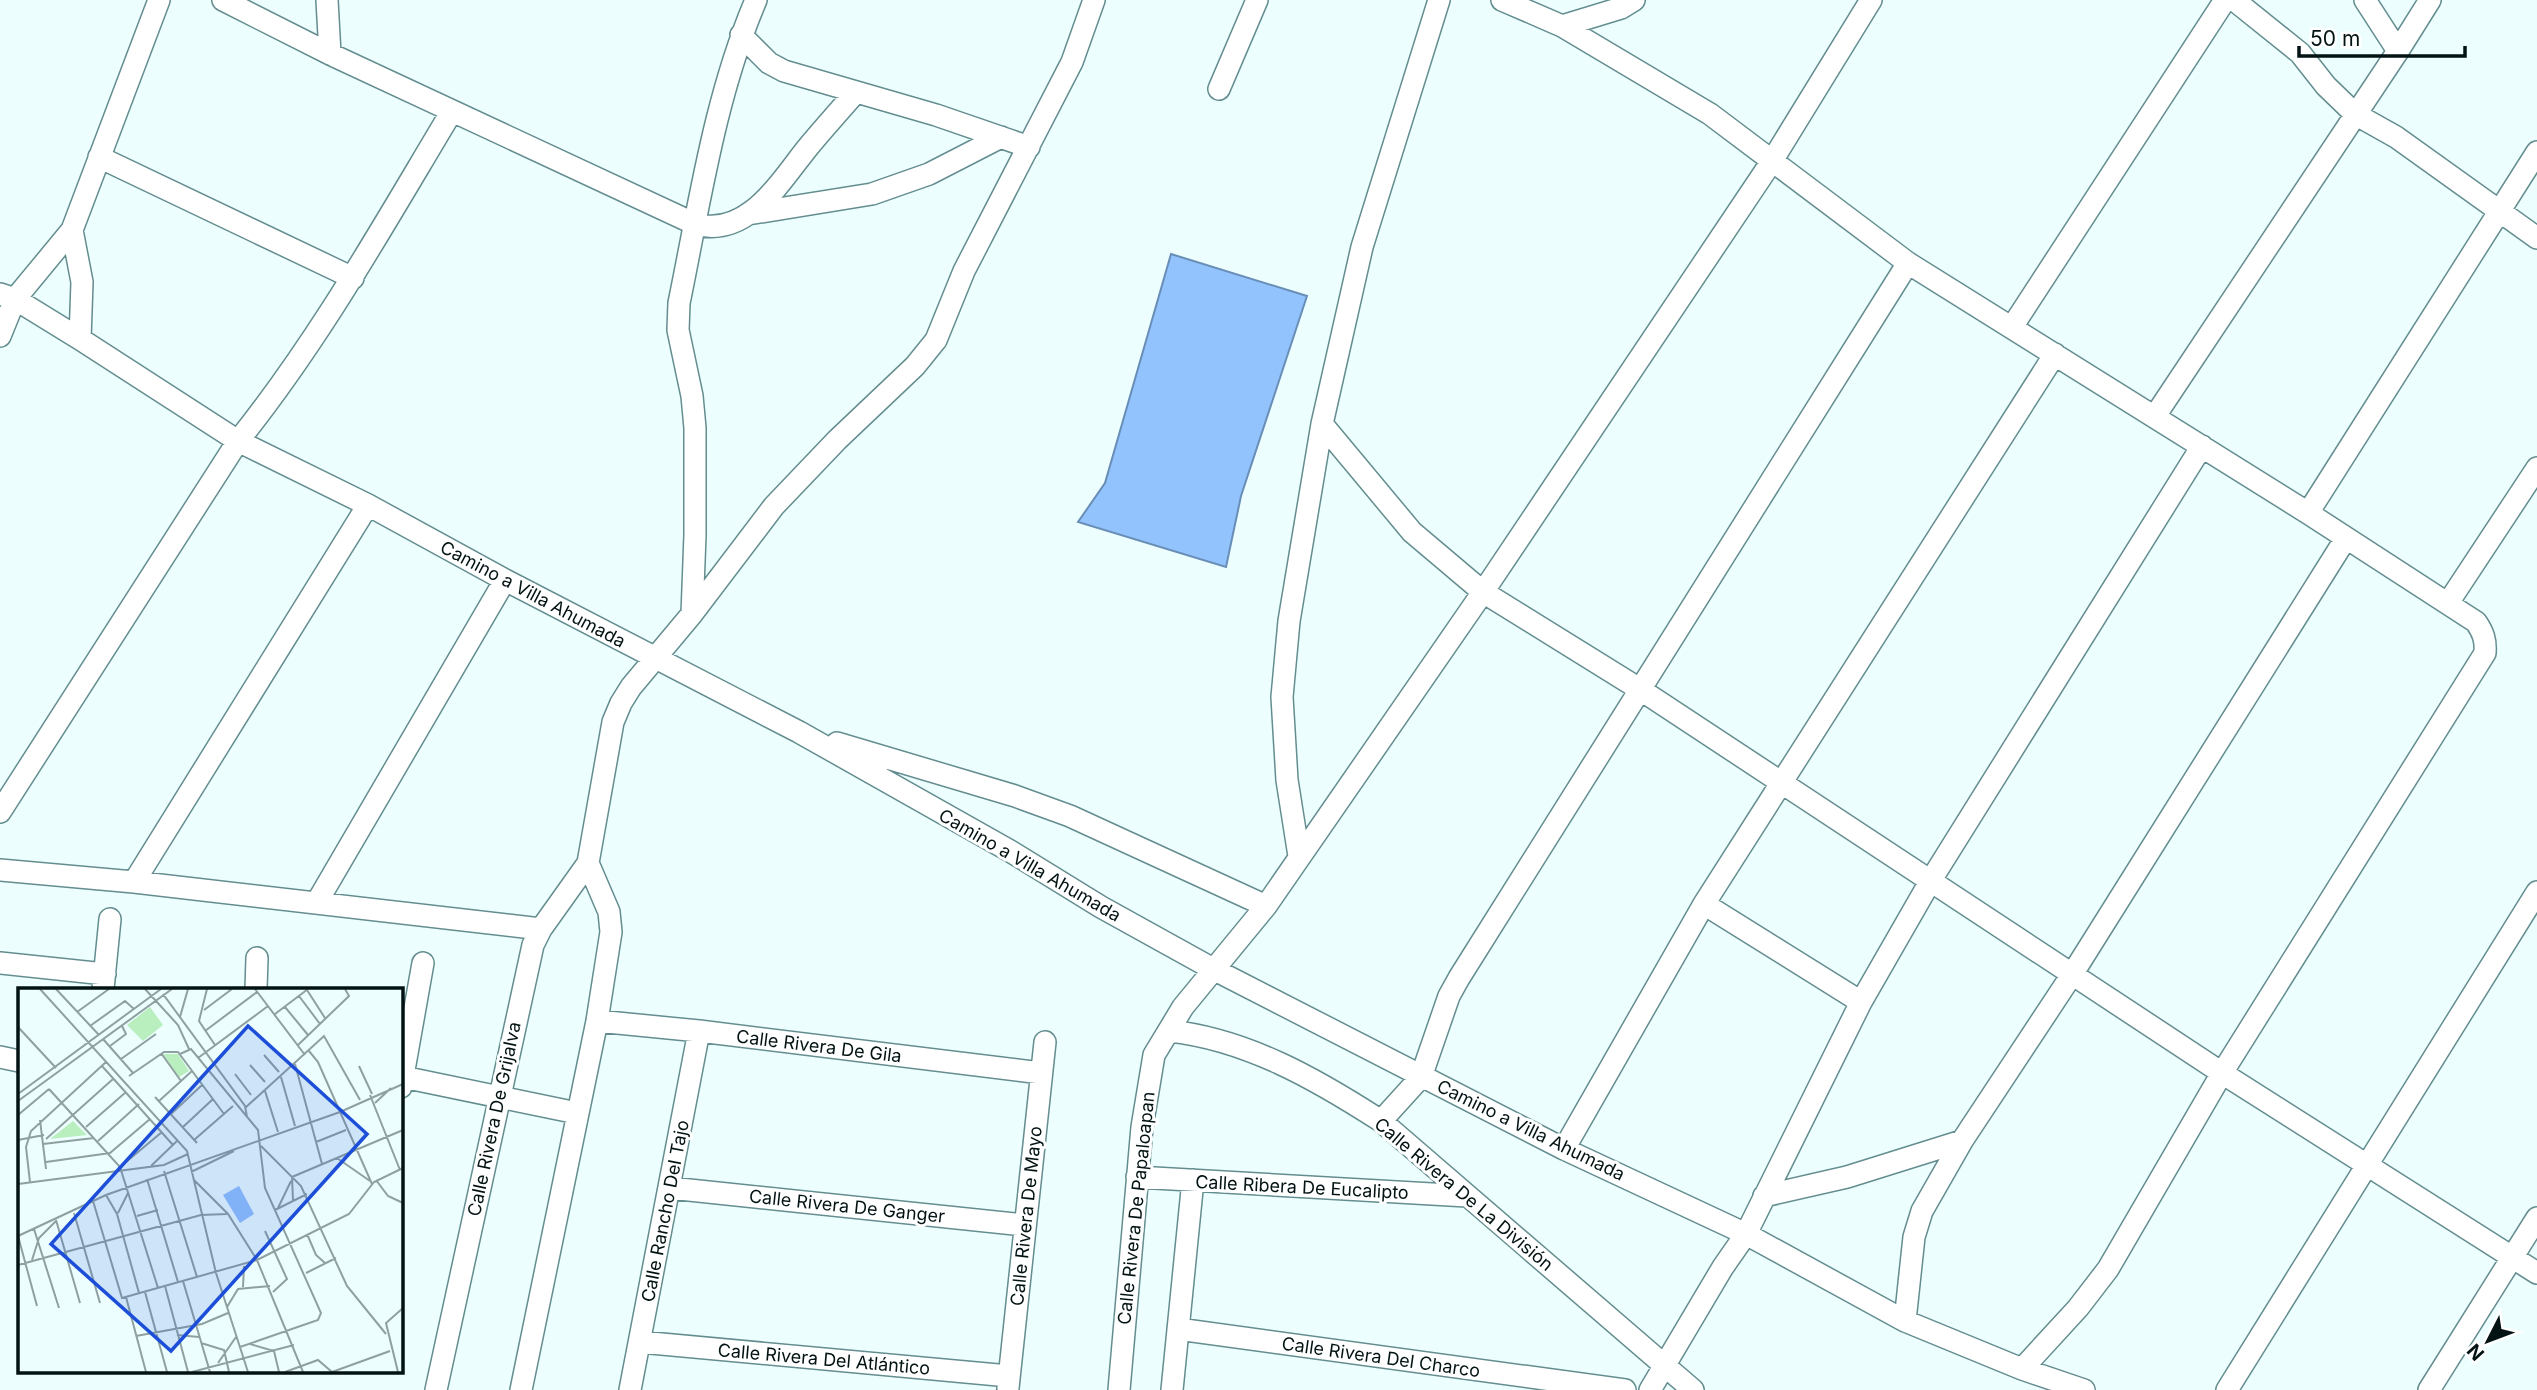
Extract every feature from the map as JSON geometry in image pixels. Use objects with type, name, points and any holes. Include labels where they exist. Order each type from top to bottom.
[{"type":"street","points":[[0,335],[8,296],[72,230],[159,0]]},
{"type":"street","points":[[223,0],[330,54],[695,225],[710,229],[722,227],[748,214],[780,185],[856,92]]},
{"type":"street","points":[[327,0],[330,54]]},
{"type":"street","points":[[692,614],[695,428],[692,396],[678,330],[679,303],[715,134],[741,35],[756,0]]},
{"type":"street","points":[[521,1390],[597,1021],[611,932],[609,912],[588,863],[613,722],[621,703],[774,506],[837,440],[927,353],[936,340],[964,271],[1072,62],[1094,0]]},
{"type":"street","points":[[1219,89],[1257,0]]},
{"type":"street","points":[[1299,856],[1287,780],[1282,697],[1289,621],[1322,424],[1362,247],[1439,0]]},
{"type":"street","points":[[1502,0],[1562,26],[1710,114],[1908,263],[2308,513],[2476,622],[2483,632],[2486,643],[2484,653],[2221,1073],[2108,1269],[2078,1308],[2022,1369]]},
{"type":"street","points":[[1562,26],[1621,8],[1634,0]]},
{"type":"street","name":"Calle Rivera De Papaloapan","points":[[1118,1390],[1145,1096],[1154,1055],[1183,1007],[1266,906],[1483,593],[1772,161],[1871,0]]},
{"type":"street","points":[[2012,327],[2225,0]]},
{"type":"street","points":[[2234,0],[2300,53],[2326,86],[2355,114],[2396,137],[2537,238]]},
{"type":"street","points":[[2365,0],[2398,51]]},
{"type":"street","points":[[2155,416],[2430,0]]},
{"type":"street","points":[[741,35],[769,63],[783,71],[936,115],[1029,147]]},
{"type":"street","points":[[0,812],[238,442],[277,393],[353,278],[452,111]]},
{"type":"street","points":[[748,214],[872,194],[929,174],[1001,137]]},
{"type":"street","points":[[2308,513],[2537,152]]},
{"type":"street","points":[[99,157],[353,278]]},
{"type":"street","points":[[72,230],[82,282],[80,339]]},
{"type":"street","points":[[1381,1121],[1421,1077],[1449,996],[1459,978],[1908,263]]},
{"type":"street","name":"Camino a Villa Ahumada","points":[[8,296],[80,339],[238,442],[368,505],[505,580],[799,732],[1213,969],[1564,1149],[1746,1234],[1905,1321],[2022,1369],[2084,1390]]},
{"type":"street","points":[[1564,1149],[1704,904],[2055,354]]},
{"type":"street","points":[[1322,424],[1412,532],[1483,593],[1641,690],[2221,1073],[2537,1273]]},
{"type":"street","points":[[1650,1390],[1723,1267],[1746,1234],[1861,1002],[1931,880],[2202,446]]},
{"type":"street","points":[[2448,603],[2537,468]]},
{"type":"street","points":[[134,882],[368,505]]},
{"type":"street","points":[[1905,1321],[1914,1237],[1922,1211],[1962,1141],[2073,974],[2346,538]]},
{"type":"street","points":[[317,902],[505,580]]},
{"type":"street","points":[[799,732],[1015,796],[1070,816],[1266,906]]},
{"type":"street","name":"Calle Rivera De Grijalva","points":[[436,1390],[533,945],[541,929],[588,863]]},
{"type":"street","points":[[0,870],[134,882],[541,929]]},
{"type":"street","points":[[2227,1390],[2537,892]]},
{"type":"street","points":[[1704,904],[1861,1002]]},
{"type":"street","points":[[0,963],[104,982],[110,919]]},
{"type":"street","points":[[256,988],[257,958]]},
{"type":"street","points":[[423,963],[408,1005],[402,1082],[499,1095],[577,1113]]},
{"type":"street","name":"Calle Rivera De Gila","points":[[597,1021],[1041,1073]]},
{"type":"street","name":"Calle Rancho Del Tajo","points":[[630,1390],[699,1031]]},
{"type":"street","name":"Calle Rivera De La División","points":[[1168,1031],[1196,1033],[1238,1046],[1334,1091],[1381,1121],[1693,1390]]},
{"type":"street","name":"Calle Rivera De Mayo","points":[[1009,1383],[1045,1042]]},
{"type":"street","points":[[0,1057],[18,1061]]},
{"type":"street","points":[[1763,1196],[1847,1177],[1962,1141]]},
{"type":"street","name":"Calle Ribera De Eucalipto","points":[[1137,1177],[1467,1196]]},
{"type":"street","points":[[1172,1390],[1193,1180]]},
{"type":"street","name":"Calle Rivera De Ganger","points":[[670,1188],[1024,1225]]},
{"type":"street","points":[[2429,1390],[2537,1218]]},
{"type":"street","name":"Calle Rivera Del Charco","points":[[1178,1329],[1625,1390]]},
{"type":"street","name":"Calle Rivera Del Atlántico","points":[[640,1342],[1009,1383]]},
{"type":"water","points":[[1171,254],[1307,296],[1241,496],[1226,567],[1078,522],[1105,483]]}]
